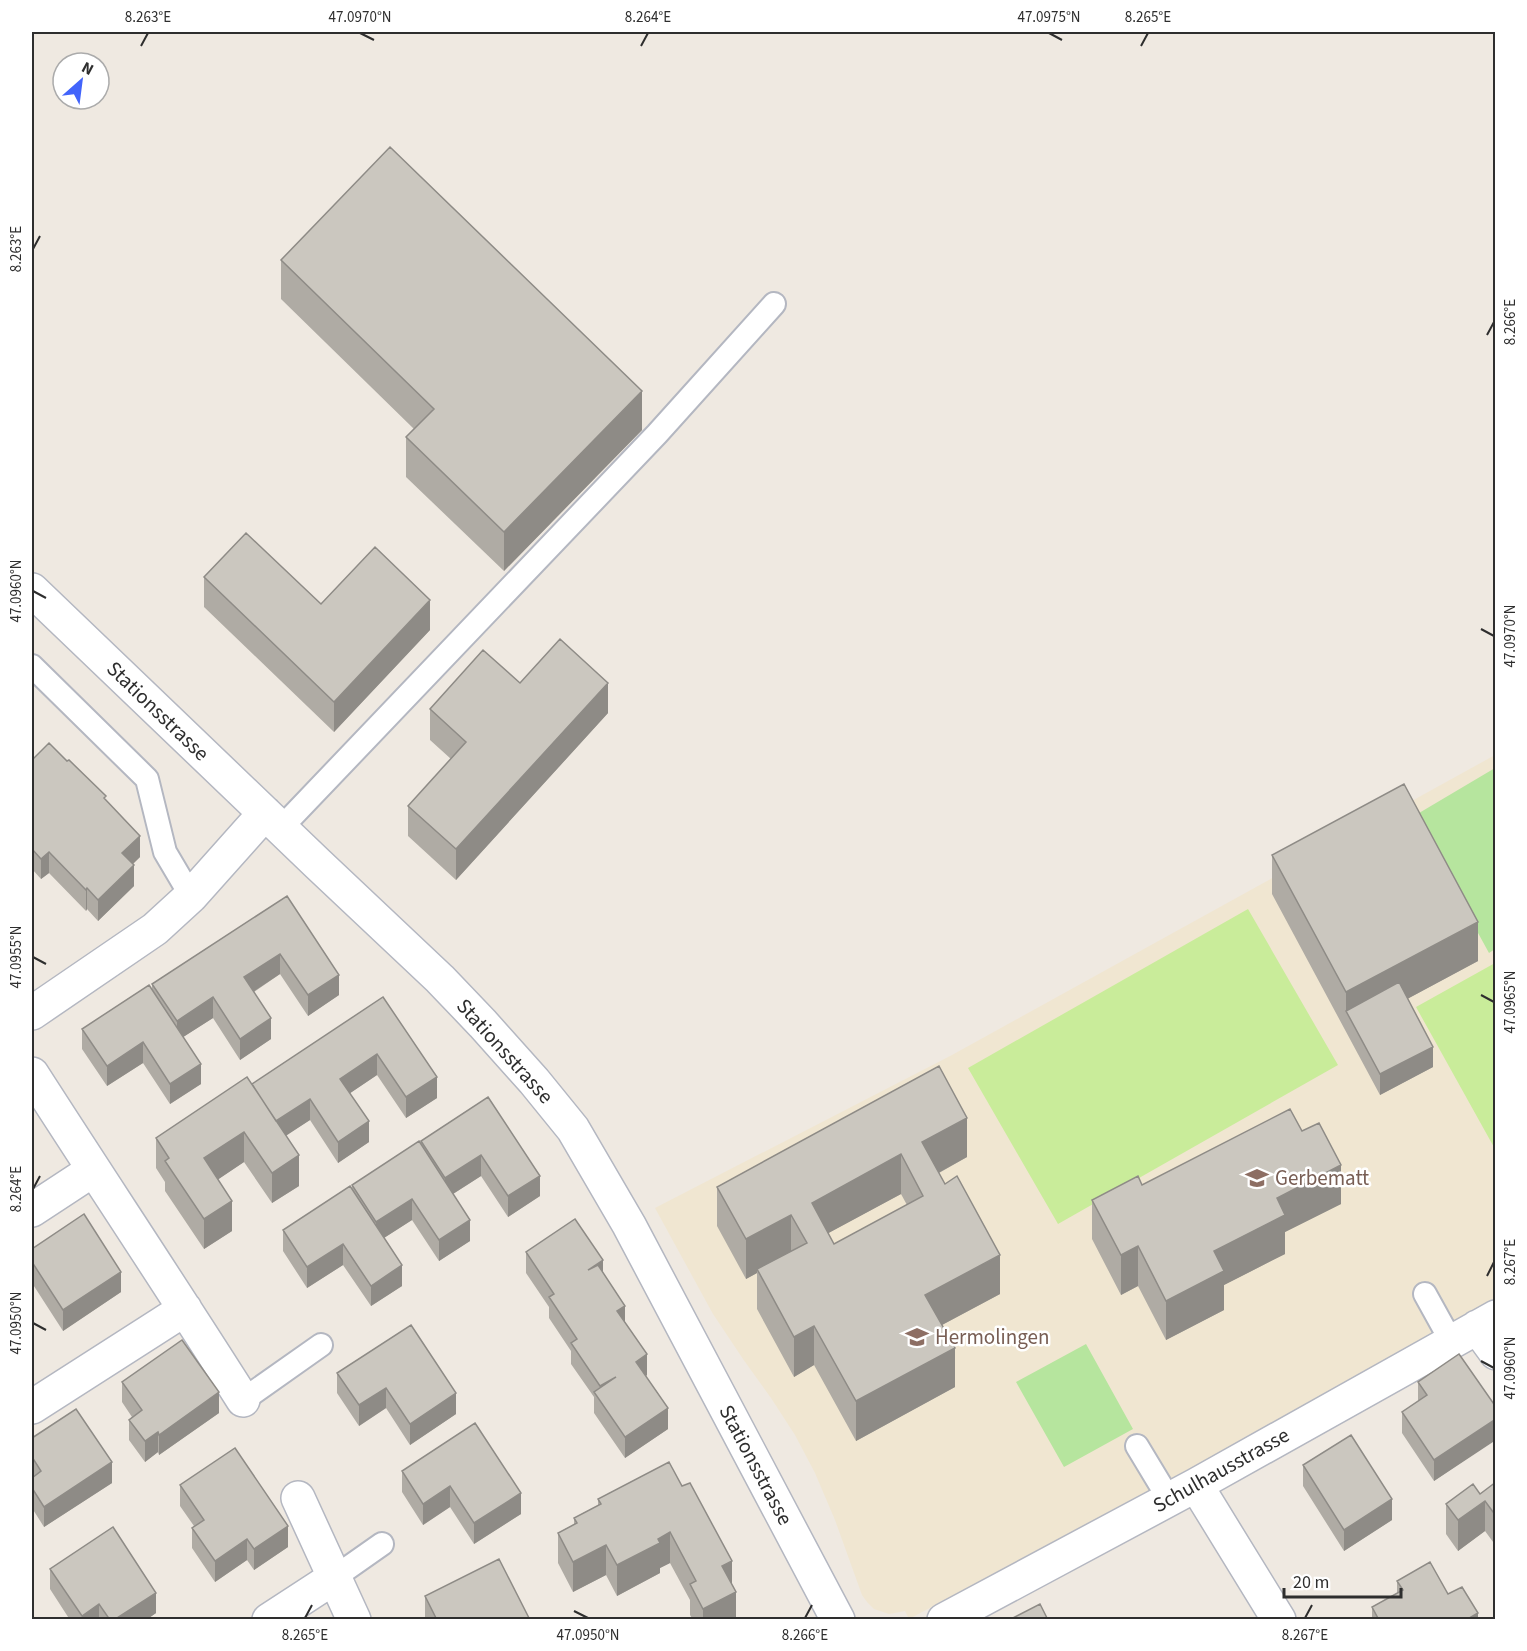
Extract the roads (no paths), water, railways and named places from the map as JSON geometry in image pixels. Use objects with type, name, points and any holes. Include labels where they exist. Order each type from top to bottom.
[{"type":"street","name":"Stationsstrasse","points":[[32,590],[440,979],[534,1081],[573,1129],[629,1226],[838,1620]]},
{"type":"street","points":[[32,1013],[155,929],[190,896],[229,852],[273,821]]},
{"type":"street","points":[[32,1074],[243,1400]]},
{"type":"street","points":[[32,1210],[93,1170]]},
{"type":"street","points":[[32,1407],[185,1309]]},
{"type":"street","points":[[1474,1328],[1496,1353]]},
{"type":"street","name":"Schulhausstrasse","points":[[944,1620],[1182,1492],[1474,1328]]},
{"type":"street","points":[[1182,1492],[1279,1620]]},
{"type":"street","points":[[298,1498],[354,1620]]},
{"type":"street","points":[[270,1620],[335,1577]]},
{"type":"lane","points":[[273,821],[657,434],[774,304]]},
{"type":"lane","points":[[32,666],[147,779],[165,852],[190,896]]},
{"type":"lane","points":[[1425,1294],[1474,1328]]},
{"type":"lane","points":[[243,1400],[321,1345]]},
{"type":"lane","points":[[1137,1446],[1182,1492]]},
{"type":"lane","points":[[335,1577],[382,1544]]},
{"type":"place","name":"Gerbematt","points":[[1257,1178]]},
{"type":"place","name":"Hermolingen","points":[[917,1337]]}]
